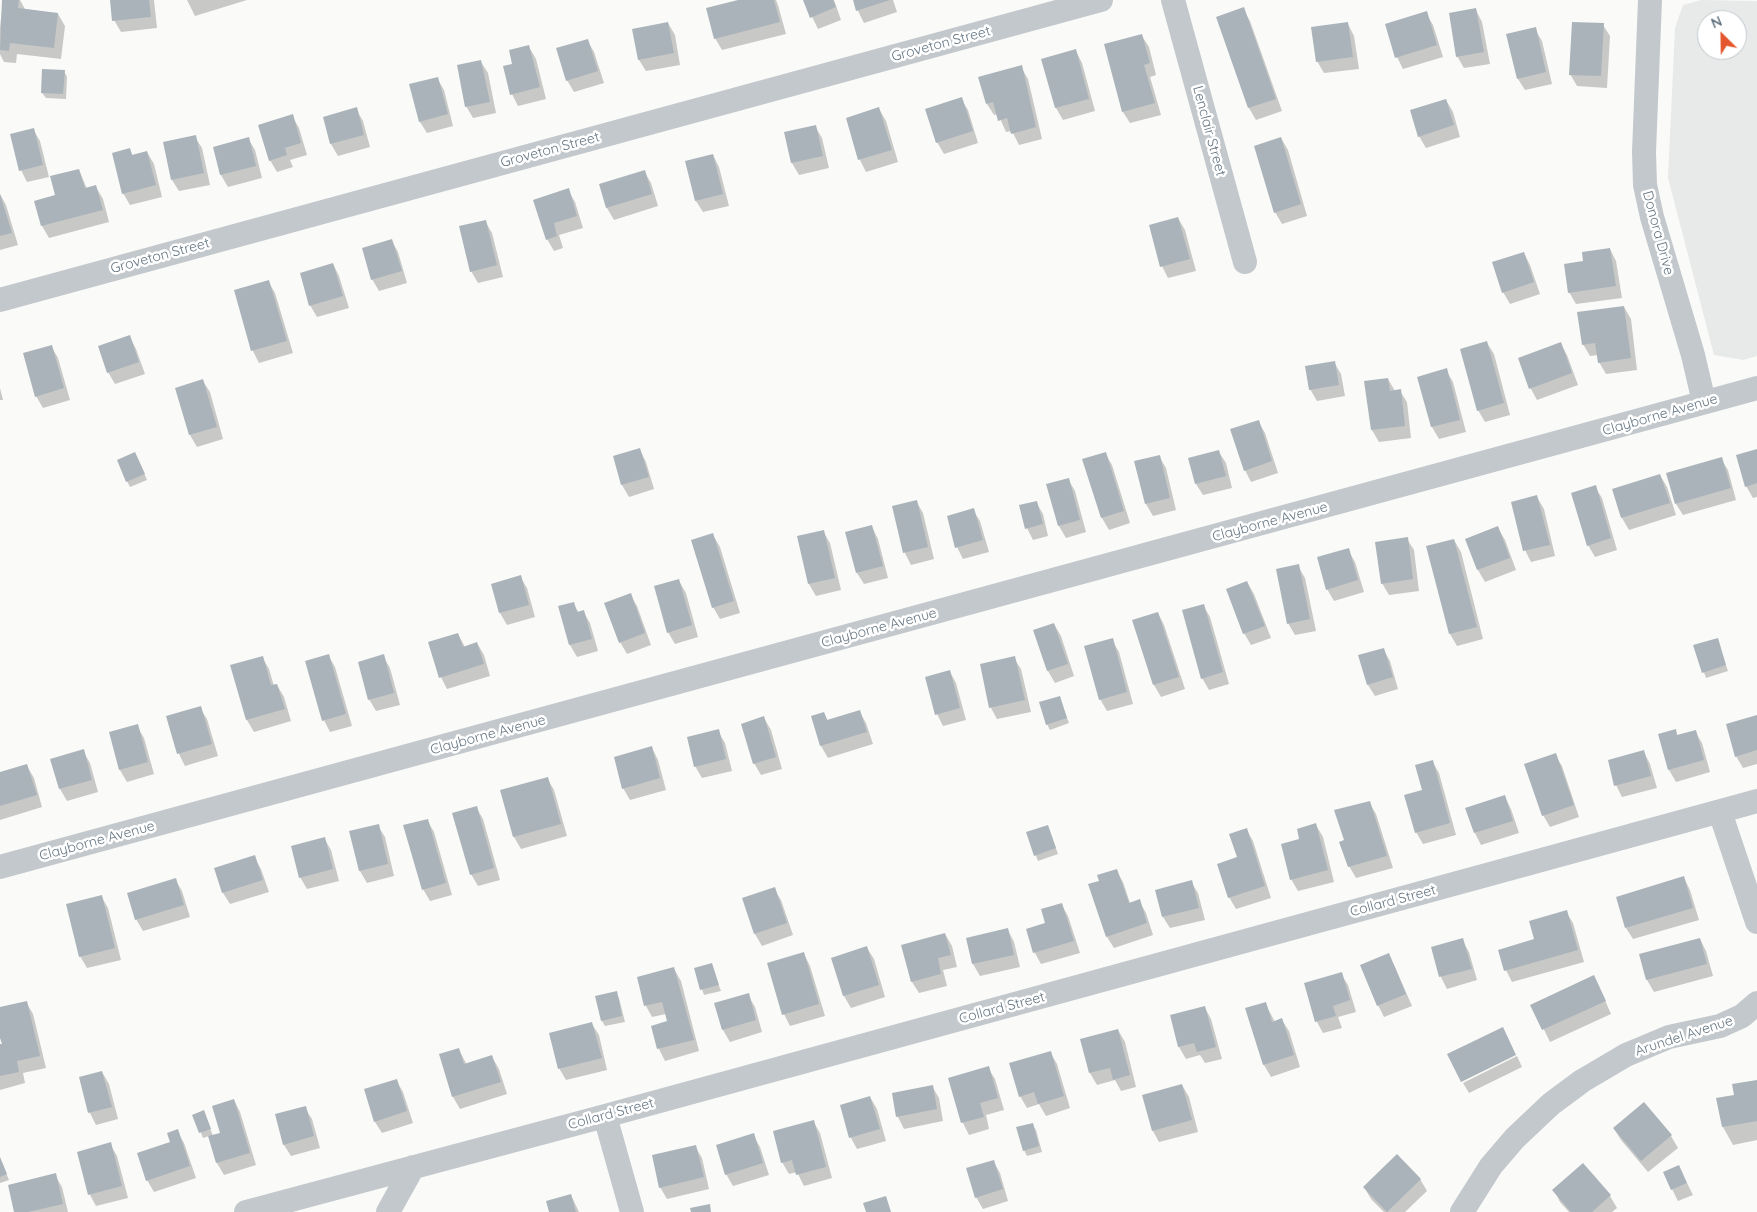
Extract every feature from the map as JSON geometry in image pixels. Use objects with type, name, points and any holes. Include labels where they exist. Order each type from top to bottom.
[{"type":"street","name":"Groveton Street","points":[[0,300],[1101,0]]},
{"type":"street","name":"Lenclair Street","points":[[1173,0],[1246,262]]},
{"type":"street","name":"Donora Drive","points":[[1650,0],[1644,152],[1645,185],[1652,217],[1704,402]]},
{"type":"street","name":"Clayborne Avenue","points":[[0,867],[1614,429],[1757,388]]},
{"type":"street","name":"Collard Street","points":[[246,1212],[1757,802]]},
{"type":"street","points":[[1720,812],[1757,922]]},
{"type":"street","name":"Arundel Avenue","points":[[1462,1212],[1491,1166],[1515,1138],[1551,1104],[1582,1081],[1635,1051],[1669,1037],[1720,1026],[1742,1016],[1757,1003]]},
{"type":"street","points":[[605,1116],[632,1212]]},
{"type":"street","points":[[388,1212],[413,1167]]},
{"type":"shaded area","points":[[1701,0],[1757,1],[1757,356],[1743,360],[1714,355],[1668,178],[1675,28],[1683,5]]},
{"type":"building","points":[[2,0],[19,0],[18,8],[58,13],[54,48],[10,43],[9,51],[0,50]]},
{"type":"building","points":[[110,0],[149,0],[151,17],[112,21]]},
{"type":"building","points":[[738,0],[774,0],[780,22],[714,39],[706,8]]},
{"type":"building","points":[[803,0],[833,0],[836,7],[810,18]]},
{"type":"building","points":[[853,0],[890,0],[856,11]]},
{"type":"building","points":[[1244,7],[1276,99],[1248,108],[1216,17]]},
{"type":"building","points":[[1476,8],[1484,52],[1456,57],[1449,13]]},
{"type":"building","points":[[1427,11],[1437,45],[1395,58],[1385,24]]},
{"type":"building","points":[[668,22],[674,53],[638,60],[632,29]]},
{"type":"building","points":[[1348,22],[1353,57],[1316,62],[1311,27]]},
{"type":"building","points":[[1572,22],[1604,23],[1601,76],[1569,75]]},
{"type":"building","points":[[1536,27],[1546,72],[1517,79],[1506,34]]},
{"type":"building","points":[[1142,34],[1150,63],[1144,65],[1155,103],[1122,112],[1104,44]]},
{"type":"building","points":[[588,39],[598,71],[566,81],[556,48]]},
{"type":"building","points":[[529,45],[540,87],[510,95],[503,66],[512,64],[509,50]]},
{"type":"building","points":[[1076,49],[1089,99],[1055,108],[1041,59]]},
{"type":"building","points":[[481,60],[490,102],[465,107],[457,65]]},
{"type":"building","points":[[1022,65],[1036,127],[1011,134],[1007,118],[998,121],[993,102],[986,104],[978,77]]},
{"type":"building","points":[[42,69],[65,70],[63,94],[41,93]]},
{"type":"building","points":[[438,77],[448,114],[419,122],[409,84]]},
{"type":"building","points":[[962,97],[973,131],[936,143],[925,109]]},
{"type":"building","points":[[1446,99],[1454,125],[1418,137],[1410,110]]},
{"type":"building","points":[[357,107],[364,135],[330,144],[323,117]]},
{"type":"building","points":[[879,107],[892,150],[858,160],[846,118]]},
{"type":"building","points":[[293,114],[301,143],[285,148],[287,155],[269,161],[258,125]]},
{"type":"building","points":[[816,125],[823,156],[791,163],[784,132]]},
{"type":"building","points":[[34,128],[43,165],[19,171],[10,134]]},
{"type":"building","points":[[196,135],[204,173],[171,180],[163,142]]},
{"type":"building","points":[[249,137],[256,166],[220,175],[213,147]]},
{"type":"building","points":[[1281,137],[1301,204],[1274,213],[1254,146]]},
{"type":"building","points":[[130,148],[132,155],[147,151],[156,185],[122,194],[112,153]]},
{"type":"building","points":[[713,154],[723,194],[695,201],[685,161]]},
{"type":"building","points":[[79,169],[85,188],[96,185],[103,210],[41,226],[34,201],[55,195],[50,176]]},
{"type":"building","points":[[645,170],[652,194],[606,208],[599,184]]},
{"type":"building","points":[[569,188],[577,216],[554,223],[557,236],[546,240],[533,200]]},
{"type":"building","points":[[0,194],[12,233],[0,236]]},
{"type":"building","points":[[1178,217],[1190,259],[1160,267],[1149,225]]},
{"type":"building","points":[[486,220],[497,265],[470,272],[459,226]]},
{"type":"building","points":[[392,239],[402,271],[371,280],[362,248]]},
{"type":"building","points":[[1610,248],[1616,286],[1568,293],[1564,264],[1583,261],[1582,252]]},
{"type":"building","points":[[1524,252],[1534,282],[1502,293],[1492,262]]},
{"type":"building","points":[[333,263],[343,296],[309,306],[300,273]]},
{"type":"building","points":[[269,280],[287,341],[251,351],[234,290]]},
{"type":"building","points":[[1624,306],[1631,358],[1598,363],[1595,343],[1582,345],[1577,312]]},
{"type":"building","points":[[130,335],[139,362],[107,373],[98,346]]},
{"type":"building","points":[[1487,341],[1504,403],[1477,411],[1460,349]]},
{"type":"building","points":[[1561,342],[1572,373],[1529,389],[1518,358]]},
{"type":"building","points":[[52,345],[64,388],[35,397],[23,353]]},
{"type":"building","points":[[1335,361],[1339,385],[1309,390],[1305,366]]},
{"type":"building","points":[[1447,368],[1460,420],[1431,427],[1417,377]]},
{"type":"building","points":[[1388,378],[1390,391],[1401,389],[1405,426],[1371,430],[1364,381]]},
{"type":"building","points":[[203,379],[217,427],[189,435],[175,388]]},
{"type":"building","points":[[1259,420],[1272,461],[1244,471],[1230,429]]},
{"type":"building","points":[[640,448],[649,477],[621,485],[613,456]]},
{"type":"building","points":[[1757,449],[1757,483],[1745,487],[1736,455]]},
{"type":"building","points":[[1219,450],[1226,476],[1195,484],[1188,458]]},
{"type":"building","points":[[135,452],[145,474],[126,482],[117,460]]},
{"type":"building","points":[[1106,452],[1124,511],[1101,518],[1082,459]]},
{"type":"building","points":[[1160,455],[1170,498],[1145,504],[1134,461]]},
{"type":"building","points":[[1722,457],[1731,488],[1675,504],[1666,473]]},
{"type":"building","points":[[1660,474],[1670,503],[1621,518],[1612,489]]},
{"type":"building","points":[[1069,478],[1080,520],[1058,526],[1046,484]]},
{"type":"building","points":[[1596,485],[1611,538],[1587,546],[1571,493]]},
{"type":"building","points":[[1537,495],[1550,545],[1523,551],[1511,502]]},
{"type":"building","points":[[917,500],[928,547],[903,553],[892,506]]},
{"type":"building","points":[[1037,501],[1043,524],[1025,529],[1019,505]]},
{"type":"building","points":[[974,508],[983,540],[955,548],[947,516]]},
{"type":"building","points":[[872,525],[883,566],[856,573],[845,532]]},
{"type":"building","points":[[1498,526],[1510,558],[1477,570],[1465,539]]},
{"type":"building","points":[[824,530],[835,578],[808,584],[797,536]]},
{"type":"building","points":[[713,533],[734,601],[712,608],[691,540]]},
{"type":"building","points":[[1408,537],[1413,579],[1381,584],[1375,542]]},
{"type":"building","points":[[1454,539],[1477,627],[1449,634],[1426,546]]},
{"type":"building","points":[[1349,548],[1358,580],[1326,590],[1317,557]]},
{"type":"building","points":[[1299,564],[1310,619],[1287,624],[1276,569]]},
{"type":"building","points":[[521,575],[529,605],[499,613],[491,584]]},
{"type":"building","points":[[679,579],[692,625],[667,633],[654,586]]},
{"type":"building","points":[[1247,581],[1265,626],[1243,634],[1226,589]]},
{"type":"building","points":[[631,593],[645,633],[619,643],[604,603]]},
{"type":"building","points":[[574,602],[577,612],[584,610],[592,639],[569,645],[558,606]]},
{"type":"building","points":[[1204,604],[1223,672],[1201,679],[1182,610]]},
{"type":"building","points":[[1158,612],[1179,677],[1153,685],[1132,620]]},
{"type":"building","points":[[1054,623],[1068,664],[1047,671],[1033,630]]},
{"type":"building","points":[[458,633],[463,647],[477,642],[484,664],[439,678],[428,642]]},
{"type":"building","points":[[1113,638],[1127,692],[1099,700],[1084,646]]},
{"type":"building","points":[[1718,638],[1726,665],[1702,673],[1693,645]]},
{"type":"building","points":[[1384,648],[1393,677],[1367,685],[1358,655]]},
{"type":"building","points":[[329,654],[346,714],[322,721],[305,661]]},
{"type":"building","points":[[384,654],[394,693],[368,700],[358,662]]},
{"type":"building","points":[[263,656],[271,685],[277,684],[285,709],[246,720],[230,665]]},
{"type":"building","points":[[1015,656],[1025,700],[989,708],[980,664]]},
{"type":"building","points":[[950,670],[960,708],[935,715],[925,677]]},
{"type":"building","points":[[1060,696],[1067,718],[1046,725],[1039,702]]},
{"type":"building","points":[[201,706],[212,744],[177,754],[166,716]]},
{"type":"building","points":[[860,710],[867,732],[820,746],[811,716],[824,712],[827,720]]},
{"type":"building","points":[[1757,715],[1757,750],[1735,757],[1726,724]]},
{"type":"building","points":[[764,716],[776,757],[753,764],[741,724]]},
{"type":"building","points":[[138,724],[148,762],[119,770],[109,732]]},
{"type":"building","points":[[719,729],[726,759],[694,767],[687,737]]},
{"type":"building","points":[[1676,729],[1677,735],[1696,730],[1704,760],[1668,770],[1658,734]]},
{"type":"building","points":[[652,746],[660,778],[622,789],[614,757]]},
{"type":"building","points":[[84,749],[92,780],[59,789],[50,759]]},
{"type":"building","points":[[1644,750],[1651,776],[1614,786],[1608,760]]},
{"type":"building","points":[[1556,753],[1574,805],[1542,816],[1524,764]]},
{"type":"building","points":[[1433,760],[1450,823],[1415,833],[1404,795],[1422,790],[1415,765]]},
{"type":"building","points":[[27,764],[37,795],[0,806],[0,772]]},
{"type":"building","points":[[548,777],[561,824],[513,837],[500,790]]},
{"type":"building","points":[[1505,795],[1513,821],[1474,833],[1465,808]]},
{"type":"building","points":[[1370,801],[1387,856],[1348,867],[1339,842],[1344,840],[1334,810]]},
{"type":"building","points":[[477,806],[494,868],[470,875],[452,813]]},
{"type":"building","points":[[428,819],[446,883],[422,890],[403,825]]},
{"type":"building","points":[[1316,823],[1328,870],[1290,880],[1281,844],[1299,839],[1297,829]]},
{"type":"building","points":[[379,824],[388,864],[359,871],[349,831]]},
{"type":"building","points":[[1048,825],[1056,848],[1034,856],[1026,832]]},
{"type":"building","points":[[1247,828],[1265,886],[1228,898],[1217,864],[1237,857],[1229,834]]},
{"type":"building","points":[[325,837],[333,869],[299,878],[291,846]]},
{"type":"building","points":[[255,855],[263,880],[222,893],[214,868]]},
{"type":"building","points":[[1117,869],[1129,903],[1140,899],[1147,923],[1106,937],[1088,884],[1099,881],[1097,875]]},
{"type":"building","points":[[1684,876],[1693,908],[1625,928],[1616,897]]},
{"type":"building","points":[[176,878],[184,905],[135,920],[127,893]]},
{"type":"building","points":[[1192,880],[1199,908],[1162,917],[1155,890]]},
{"type":"building","points":[[775,887],[787,923],[754,934],[742,898]]},
{"type":"building","points":[[102,895],[115,948],[79,957],[66,904]]},
{"type":"building","points":[[1062,903],[1074,941],[1033,953],[1026,929],[1045,923],[1041,909]]},
{"type":"building","points":[[1567,910],[1578,950],[1504,971],[1498,950],[1534,939],[1529,921]]},
{"type":"building","points":[[1008,928],[1014,955],[972,964],[966,938]]},
{"type":"building","points":[[945,933],[951,955],[938,958],[941,974],[911,982],[901,945]]},
{"type":"building","points":[[1463,938],[1472,969],[1439,977],[1431,947]]},
{"type":"building","points":[[1700,938],[1707,964],[1646,980],[1639,954]]},
{"type":"building","points":[[867,946],[879,985],[843,996],[831,958]]},
{"type":"building","points":[[804,952],[819,1004],[782,1015],[767,963]]},
{"type":"building","points":[[1389,953],[1406,994],[1377,1006],[1360,965]]},
{"type":"building","points":[[712,963],[719,985],[700,990],[694,968]]},
{"type":"building","points":[[674,967],[694,1040],[657,1049],[651,1026],[667,1021],[662,1002],[644,1006],[637,977]]},
{"type":"building","points":[[1342,972],[1350,1000],[1333,1006],[1336,1016],[1315,1022],[1304,983]]},
{"type":"building","points":[[1594,975],[1606,1001],[1542,1030],[1530,1005]]},
{"type":"building","points":[[617,991],[622,1016],[601,1021],[595,996]]},
{"type":"building","points":[[749,993],[756,1020],[722,1030],[714,1003]]},
{"type":"building","points":[[27,1001],[40,1056],[17,1061],[19,1072],[0,1076],[0,1044],[2,1044],[0,1038],[0,1007]]},
{"type":"building","points":[[1266,1002],[1272,1022],[1282,1018],[1294,1055],[1263,1065],[1245,1008]]},
{"type":"building","points":[[1205,1006],[1216,1047],[1197,1052],[1194,1043],[1178,1047],[1170,1015]]},
{"type":"building","points":[[592,1022],[602,1058],[558,1069],[549,1033]]},
{"type":"building","points":[[1503,1027],[1516,1055],[1461,1082],[1447,1054]]},
{"type":"building","points":[[1118,1029],[1130,1075],[1113,1080],[1110,1068],[1089,1073],[1080,1039]]},
{"type":"building","points":[[459,1048],[464,1064],[492,1055],[501,1082],[452,1097],[439,1054]]},
{"type":"building","points":[[1051,1051],[1064,1096],[1038,1104],[1034,1092],[1019,1097],[1009,1063]]},
{"type":"building","points":[[989,1066],[998,1098],[980,1103],[984,1117],[961,1123],[948,1078]]},
{"type":"building","points":[[102,1071],[112,1107],[88,1113],[79,1077]]},
{"type":"building","points":[[397,1079],[407,1111],[374,1122],[364,1089]]},
{"type":"building","points":[[1757,1080],[1757,1121],[1722,1127],[1716,1098],[1734,1095],[1732,1084]]},
{"type":"building","points":[[1182,1084],[1192,1120],[1152,1131],[1142,1095]]},
{"type":"building","points":[[933,1085],[937,1109],[896,1117],[892,1093]]},
{"type":"building","points":[[870,1096],[880,1129],[849,1138],[840,1105]]},
{"type":"building","points":[[234,1099],[250,1153],[216,1163],[208,1136],[220,1133],[212,1106]]},
{"type":"building","points":[[1644,1102],[1672,1135],[1641,1161],[1613,1128]]},
{"type":"building","points":[[306,1106],[314,1136],[283,1145],[275,1114]]},
{"type":"building","points":[[204,1110],[211,1129],[199,1133],[192,1115]]},
{"type":"building","points":[[814,1120],[826,1167],[796,1175],[792,1160],[781,1163],[773,1131]]},
{"type":"building","points":[[1033,1123],[1039,1146],[1023,1151],[1016,1127]]},
{"type":"building","points":[[178,1129],[190,1166],[146,1181],[137,1153],[170,1142],[167,1133]]},
{"type":"building","points":[[754,1133],[763,1163],[725,1175],[716,1145]]},
{"type":"building","points":[[111,1142],[122,1186],[88,1195],[77,1152]]},
{"type":"building","points":[[696,1145],[704,1177],[659,1188],[652,1155]]},
{"type":"building","points":[[1397,1154],[1421,1179],[1387,1212],[1363,1187]]},
{"type":"building","points":[[0,1157],[7,1174],[0,1177]]},
{"type":"building","points":[[994,1160],[1003,1189],[975,1198],[966,1168]]},
{"type":"building","points":[[1583,1163],[1611,1195],[1592,1212],[1571,1212],[1552,1190]]},
{"type":"building","points":[[1679,1165],[1687,1183],[1671,1190],[1663,1172]]},
{"type":"building","points":[[56,1173],[63,1204],[28,1212],[14,1212],[8,1185]]},
{"type":"building","points":[[571,1194],[576,1212],[549,1212],[546,1201]]},
{"type":"building","points":[[886,1196],[891,1212],[866,1212],[863,1203]]},
{"type":"building","points":[[710,1204],[711,1212],[691,1212],[690,1208]]}]
